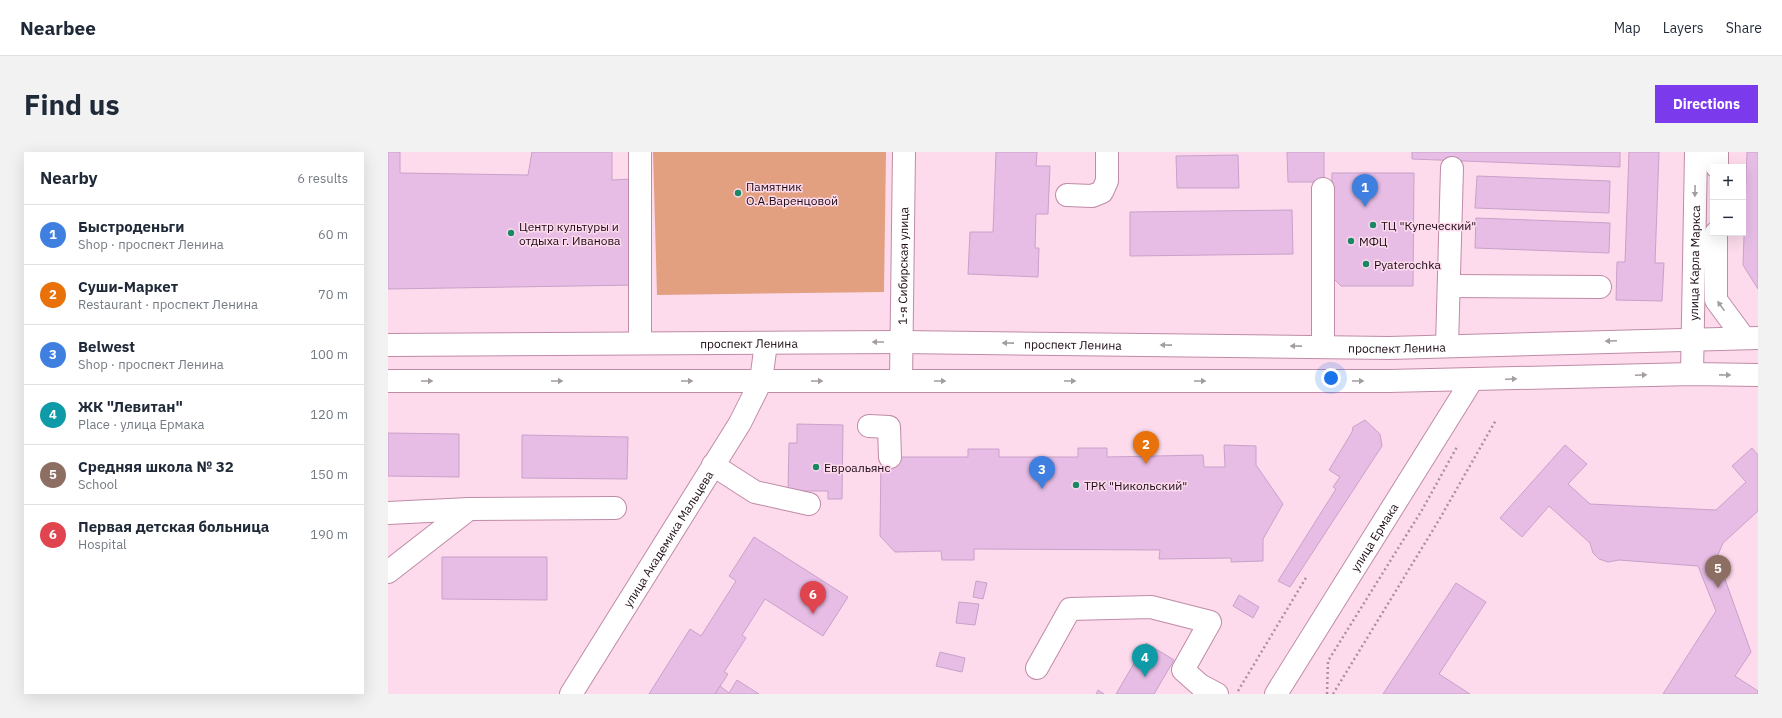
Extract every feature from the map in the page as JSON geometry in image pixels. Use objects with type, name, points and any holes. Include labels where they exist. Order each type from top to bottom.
[{"type":"main road","points":[[640,152],[640,343]]},
{"type":"main road","name":"1-я Сибирская улица","points":[[901,380],[904,152]]},
{"type":"main road","points":[[1067,195],[1092,196],[1102,192],[1107,181],[1107,152]]},
{"type":"main road","name":"улица Карла Маркса","points":[[1692,374],[1696,152]]},
{"type":"main road","points":[[1717,152],[1717,164]]},
{"type":"main road","points":[[1447,346],[1452,168]]},
{"type":"main road","points":[[1323,189],[1323,347]]},
{"type":"main road","name":"улица Карла Маркса","points":[[1716,236],[1716,300],[1751,338]]},
{"type":"main road","points":[[1449,286],[1600,287]]},
{"type":"main road","name":"проспект Ленина","points":[[388,345],[901,342],[1389,348],[1751,338]]},
{"type":"main road","name":"улица Академика Мальцева","points":[[571,694],[740,423],[761,381],[766,343]]},
{"type":"main road","name":"улица Ермака","points":[[1276,694],[1472,380],[1488,346]]},
{"type":"main road","points":[[388,381],[1472,380],[1692,374],[1758,375]]},
{"type":"main road","points":[[869,426],[890,427],[890,457]]},
{"type":"main road","points":[[713,465],[755,492],[809,504]]},
{"type":"main road","points":[[388,513],[469,509],[615,508]]},
{"type":"main road","points":[[388,572],[469,509]]},
{"type":"main road","points":[[1037,668],[1070,609],[1151,607],[1210,622],[1182,670],[1200,684],[1217,694]]},
{"type":"path","points":[[1333,694],[1440,520],[1496,420]]},
{"type":"path","points":[[1327,694],[1328,661],[1422,510],[1460,442]]},
{"type":"path","points":[[1236,694],[1307,576]]},
{"type":"shaded area","points":[[653,152],[886,152],[884,292],[657,295]]},
{"type":"building","name":"Центр культуры и отдыха г. Иванова","points":[[388,152],[400,152],[400,173],[528,175],[532,152],[612,152],[612,180],[633,179],[636,285],[388,289]]},
{"type":"building","points":[[996,152],[1037,152],[1036,166],[1050,166],[1048,214],[1036,214],[1035,248],[1039,248],[1038,277],[968,274],[970,232],[993,232]]},
{"type":"building","points":[[1287,152],[1324,152],[1324,182],[1288,182]]},
{"type":"building","points":[[1412,152],[1620,152],[1620,167],[1412,159]]},
{"type":"building","points":[[1629,152],[1659,152],[1655,263],[1664,263],[1662,301],[1616,300],[1617,262],[1625,262]]},
{"type":"building","points":[[1747,152],[1758,152],[1758,289],[1743,265],[1744,236],[1746,236]]},
{"type":"building","points":[[1238,155],[1239,188],[1177,188],[1176,156]]},
{"type":"building","name":"ТЦ \"Купеческий\"","points":[[1332,173],[1414,173],[1413,286],[1341,286],[1331,276]]},
{"type":"building","points":[[1477,176],[1610,181],[1609,213],[1475,208]]},
{"type":"building","points":[[1292,210],[1293,254],[1130,256],[1130,212]]},
{"type":"building","points":[[1476,218],[1610,223],[1609,253],[1475,248]]},
{"type":"building","points":[[1365,420],[1380,434],[1382,446],[1290,587],[1278,581],[1336,489],[1333,487],[1340,477],[1329,470],[1352,432],[1353,427]]},
{"type":"building","name":"Евроальянс","points":[[797,424],[843,425],[842,499],[828,499],[828,491],[788,491],[789,443],[797,443]]},
{"type":"building","points":[[388,433],[459,434],[459,477],[388,476]]},
{"type":"building","points":[[522,435],[628,437],[627,479],[522,478]]},
{"type":"building","name":"ТРК \"Никольский\"","points":[[1224,445],[1256,446],[1256,465],[1283,504],[1263,539],[1263,561],[1231,562],[1231,558],[1159,559],[1160,550],[974,549],[974,560],[942,560],[941,551],[895,552],[880,536],[881,457],[968,457],[968,449],[999,449],[999,457],[1078,457],[1078,448],[1107,448],[1107,457],[1203,455],[1204,467],[1225,467]]},
{"type":"building","points":[[1565,445],[1587,464],[1568,484],[1590,504],[1716,510],[1746,482],[1732,466],[1752,448],[1758,455],[1758,511],[1723,543],[1717,557],[1751,652],[1735,676],[1758,691],[1758,694],[1663,694],[1716,611],[1698,566],[1619,560],[1608,562],[1599,559],[1593,553],[1590,543],[1549,506],[1522,537],[1500,518]]},
{"type":"building","points":[[754,537],[848,597],[823,636],[765,599],[742,635],[746,638],[724,672],[728,674],[715,694],[649,694],[690,629],[701,636],[736,581],[729,576]]},
{"type":"building","points":[[442,557],[547,557],[547,600],[442,599]]},
{"type":"building","points":[[976,581],[987,583],[983,599],[973,597]]},
{"type":"building","points":[[1456,583],[1486,602],[1439,674],[1470,694],[1383,694]]},
{"type":"building","points":[[1239,595],[1259,607],[1253,618],[1233,606]]},
{"type":"building","points":[[959,602],[979,604],[975,625],[956,623]]},
{"type":"building","points":[[1146,643],[1174,660],[1154,694],[1116,694]]},
{"type":"building","points":[[940,652],[965,658],[962,672],[936,666]]},
{"type":"building","points":[[737,680],[759,694],[715,694],[720,686],[729,693]]},
{"type":"building","points":[[1098,690],[1104,694],[1096,694]]},
{"type":"place","name":"Памятник О.А.Варенцовой","points":[[738,193]]},
{"type":"place","name":"Быстроденьги","points":[[1365,207]]},
{"type":"place","name":"ТЦ \"Купеческий\"","points":[[1373,225]]},
{"type":"place","name":"Центр культуры и отдыха г. Иванова","points":[[511,233]]},
{"type":"place","name":"МФЦ","points":[[1351,241]]},
{"type":"place","name":"Pyaterochka","points":[[1366,264]]},
{"type":"place","name":"Суши-Маркет","points":[[1146,464]]},
{"type":"place","name":"Евроальянс","points":[[816,467]]},
{"type":"place","name":"ТРК \"Никольский\"","points":[[1076,485]]},
{"type":"place","name":"Belwest","points":[[1042,489]]},
{"type":"place","name":"Средняя школа № 32","points":[[1718,588]]},
{"type":"place","name":"Первая детская больница","points":[[813,614]]},
{"type":"place","name":"ЖК \"Левитан\"","points":[[1145,677]]}]
